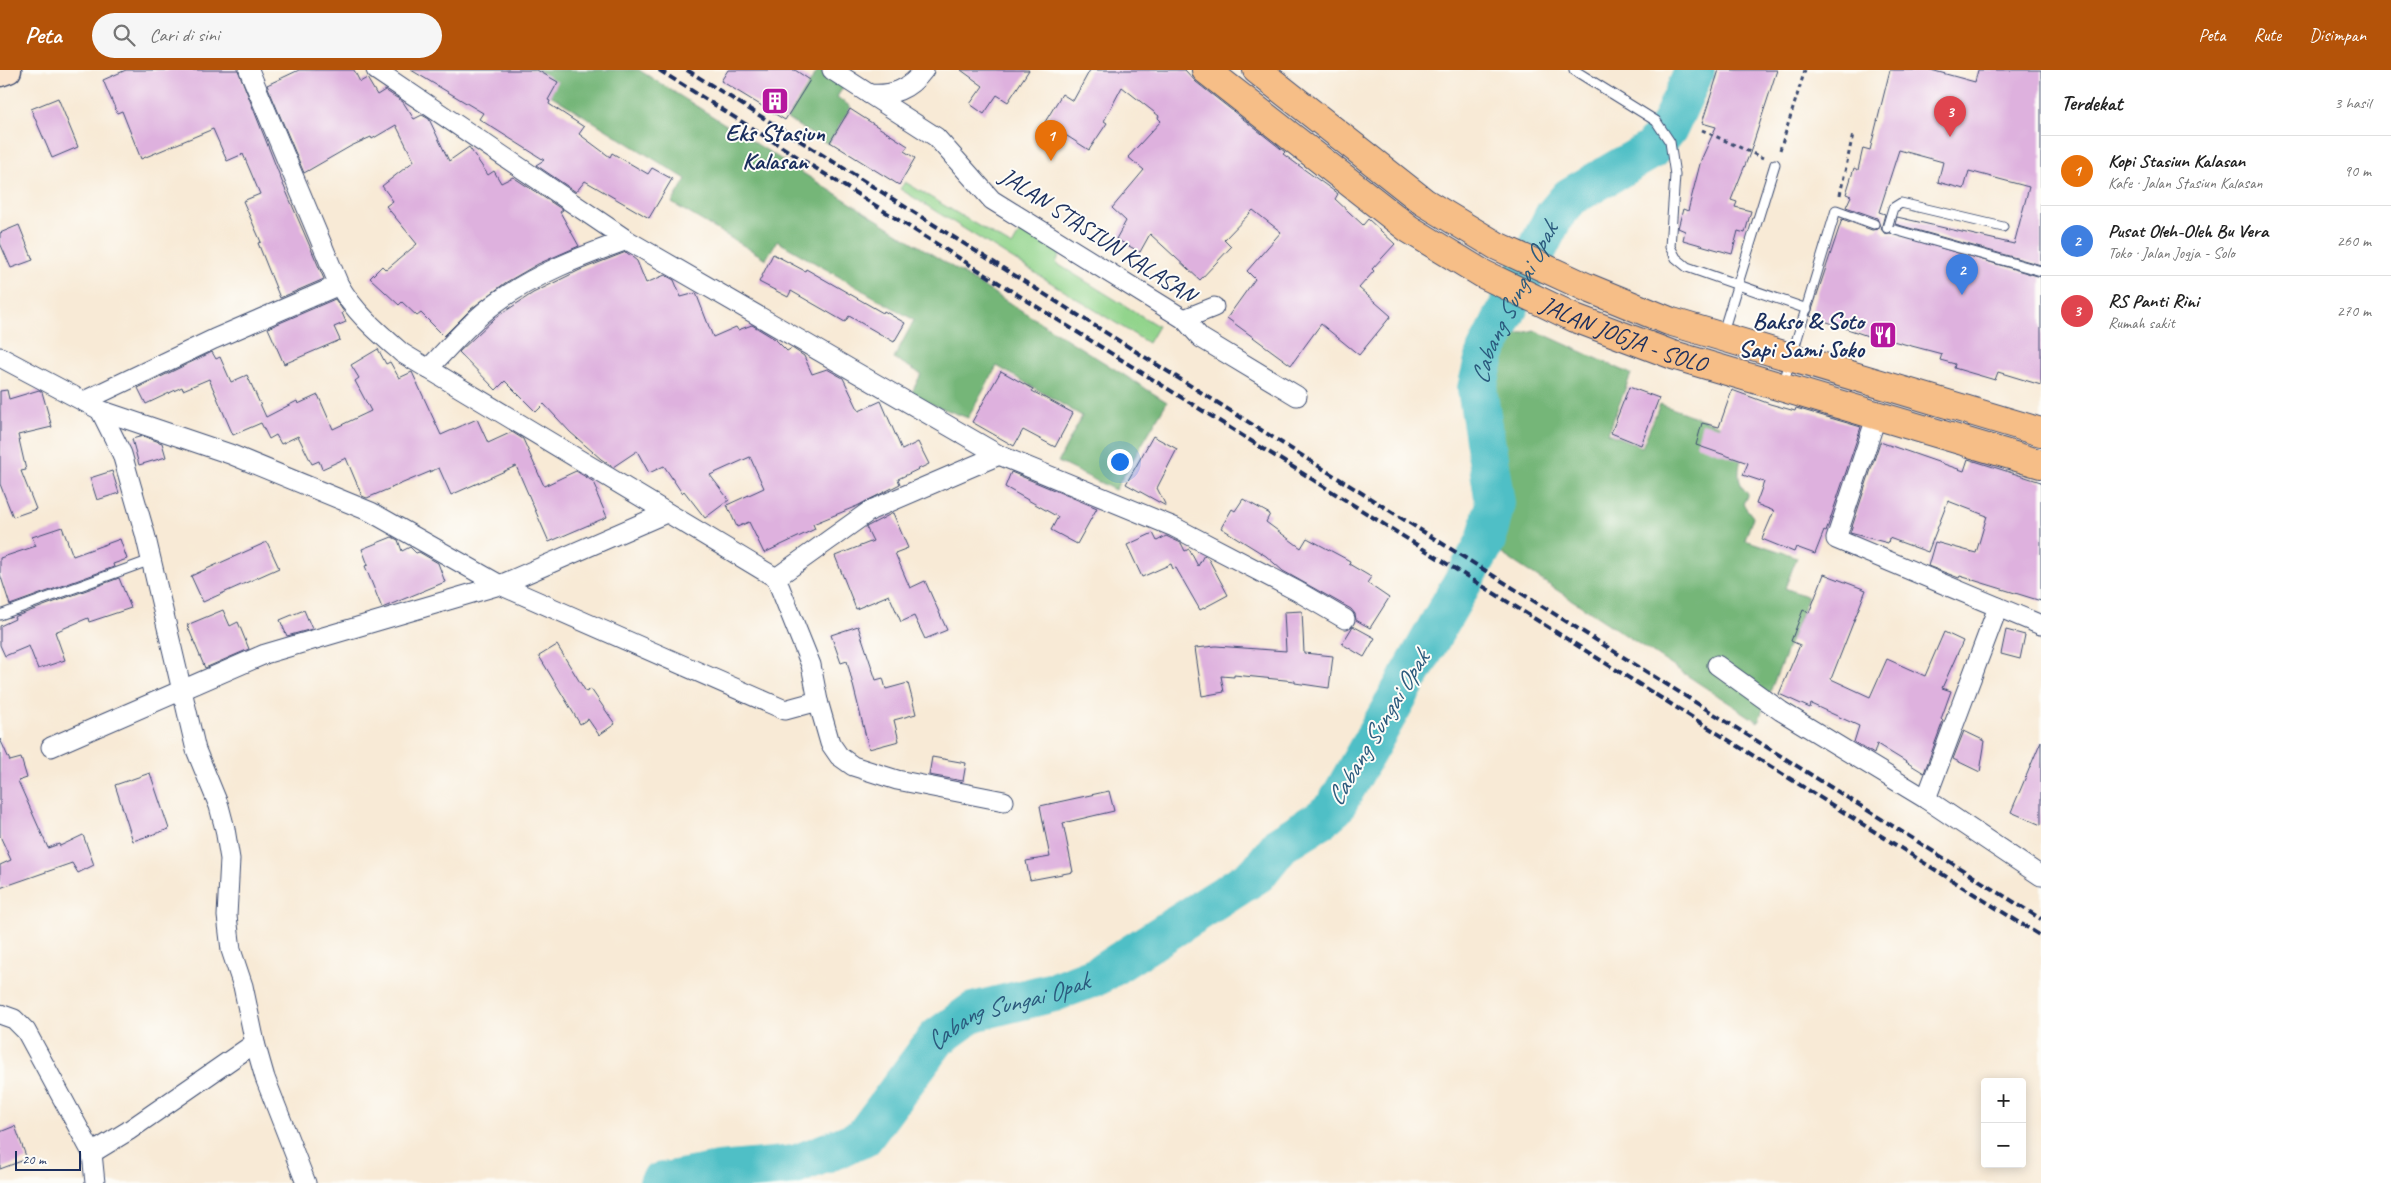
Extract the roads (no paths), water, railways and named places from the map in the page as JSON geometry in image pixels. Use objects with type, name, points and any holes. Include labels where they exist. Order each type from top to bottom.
[{"type":"highway","name":"JALAN JOGJA - SOLO","points":[[1206,70],[1409,229],[1483,274],[1576,318],[1673,355],[2041,464]]},
{"type":"highway","name":"JALAN JOGJA - SOLO","points":[[1257,70],[1424,202],[1496,246],[1586,287],[1652,314],[2041,432]]},
{"type":"street","points":[[0,73],[8,70]]},
{"type":"street","points":[[249,70],[339,285],[352,307],[375,330],[402,353],[776,578],[812,665],[818,702],[830,743],[839,756],[853,766],[897,780],[1004,801]]},
{"type":"street","points":[[376,70],[627,240],[1000,455],[1174,527],[1298,591],[1345,619]]},
{"type":"street","name":"JALAN STASIUN KALASAN","points":[[832,70],[936,137],[992,200],[1184,319],[1201,338],[1298,396]]},
{"type":"street","points":[[869,94],[887,96],[903,89],[924,70]]},
{"type":"street","points":[[428,369],[484,313],[513,292],[581,257],[627,240]]},
{"type":"street","points":[[92,406],[104,391],[214,339],[339,285]]},
{"type":"street","points":[[1184,319],[1214,307]]},
{"type":"street","points":[[0,357],[92,406],[230,454],[371,512],[500,585],[785,710],[818,702]]},
{"type":"street","points":[[92,406],[122,454],[146,534],[196,750],[219,806],[225,829],[230,858],[227,916],[231,950],[265,1078],[306,1183]]},
{"type":"street","points":[[1877,415],[1836,539],[2041,625]]},
{"type":"street","points":[[776,578],[871,510],[1000,455]]},
{"type":"street","points":[[51,747],[265,654],[500,585],[666,513]]},
{"type":"street","points":[[1926,799],[1998,607]]},
{"type":"street","points":[[1717,665],[1781,711],[1926,799],[2041,876]]},
{"type":"street","points":[[0,1014],[14,1019],[22,1025],[92,1153],[95,1183]]},
{"type":"street","points":[[92,1153],[128,1131],[255,1043]]},
{"type":"lane","points":[[1574,70],[1656,121],[1670,142],[1675,175],[1670,247],[1676,258],[1687,267],[1807,308]]},
{"type":"lane","points":[[1722,336],[1775,164]]},
{"type":"lane","points":[[2003,227],[1901,203],[1896,204],[1893,208],[1891,229],[2041,272]]},
{"type":"lane","points":[[1782,387],[1836,210],[1874,224]]},
{"type":"lane","points":[[0,615],[151,560]]},
{"type":"waterway","name":"Cabang Sungai Opak","points":[[659,1183],[719,1172],[795,1165],[863,1138],[937,1038],[973,1012],[1054,992],[1099,975],[1257,874],[1281,844],[1321,819],[1335,807],[1486,541],[1495,503],[1477,389],[1486,352],[1554,216],[1570,197],[1651,150],[1669,127],[1695,70]]},
{"type":"railway","points":[[659,70],[2041,936]]},
{"type":"railway","points":[[687,70],[2041,919]]},
{"type":"place","name":"Eks Stasiun Kalasan","points":[[775,101]]},
{"type":"place","name":"RS Panti Rini","points":[[1950,137]]},
{"type":"place","name":"Kopi Stasiun Kalasan","points":[[1051,161]]},
{"type":"place","name":"Pusat Oleh-Oleh Bu Vera","points":[[1962,295]]},
{"type":"place","name":"Bakso & Soto Sapi Sami Soko","points":[[1883,335]]}]
